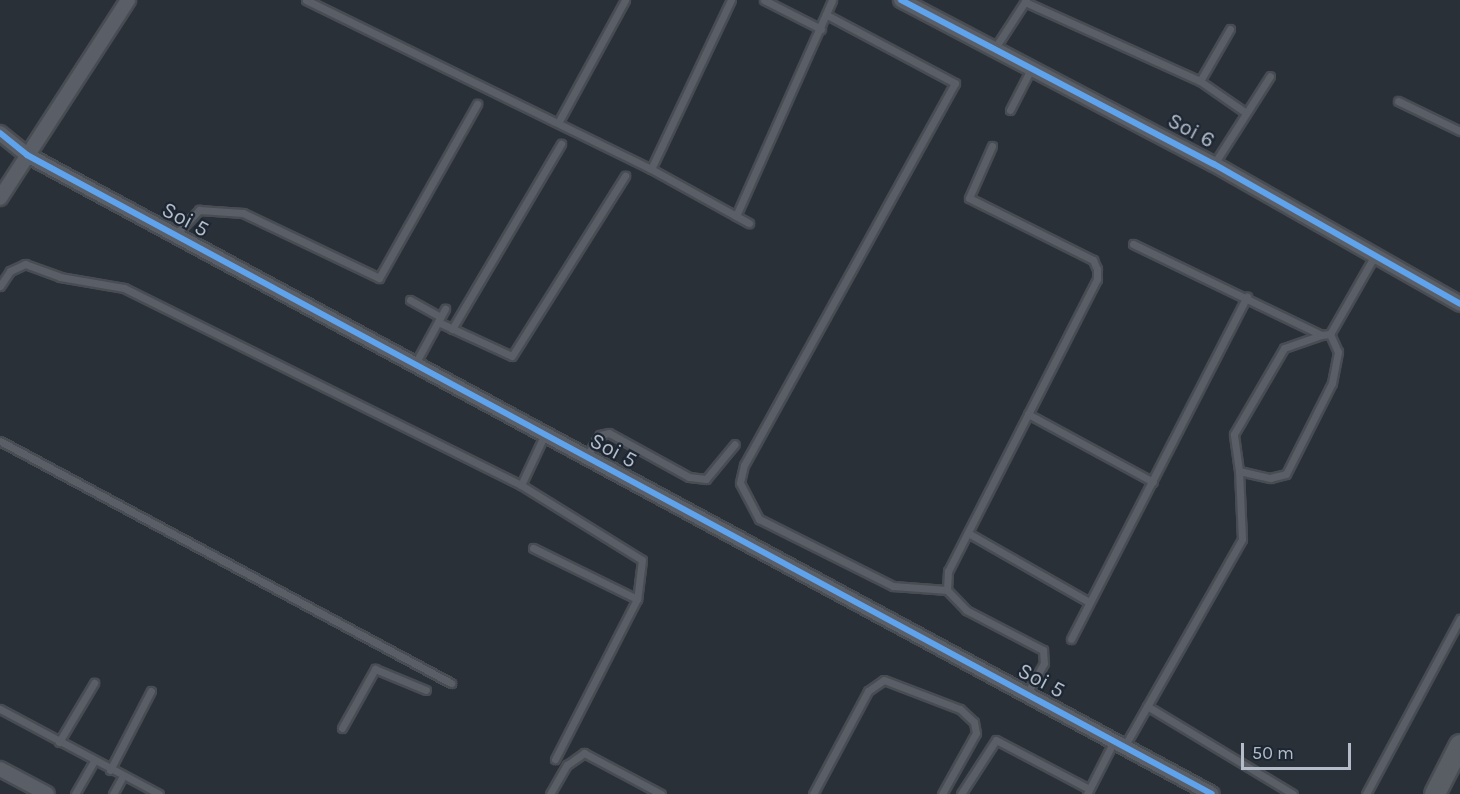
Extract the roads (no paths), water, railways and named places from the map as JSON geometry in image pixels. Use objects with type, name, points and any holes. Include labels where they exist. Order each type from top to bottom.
[{"type":"main road","points":[[1435,794],[1460,746]]},
{"type":"street","points":[[0,198],[128,0]]},
{"type":"street","name":"Soi 6","points":[[900,0],[1214,164],[1460,304]]},
{"type":"street","name":"Soi 5","points":[[0,134],[27,155],[1212,794]]},
{"type":"street","points":[[0,769],[46,794]]},
{"type":"lane","points":[[306,0],[651,169],[749,223]]},
{"type":"lane","points":[[558,123],[625,0]]},
{"type":"lane","points":[[651,169],[731,0]]},
{"type":"lane","points":[[764,0],[821,29]]},
{"type":"lane","points":[[736,216],[832,0]]},
{"type":"lane","points":[[995,48],[1025,1],[1200,81],[1246,113]]},
{"type":"lane","points":[[827,15],[955,83],[744,465],[740,483],[759,519],[893,586],[947,590],[966,610],[1043,650],[1044,663],[1027,694]]},
{"type":"lane","points":[[1200,81],[1230,29]]},
{"type":"lane","points":[[1010,110],[1032,68]]},
{"type":"lane","points":[[1214,164],[1270,76]]},
{"type":"lane","points":[[1398,101],[1460,130]]},
{"type":"lane","points":[[176,235],[199,210],[243,213],[379,278],[477,104]]},
{"type":"lane","points":[[452,329],[561,144]]},
{"type":"lane","points":[[947,590],[948,571],[1098,279],[1098,269],[1094,261],[969,198],[992,146]]},
{"type":"lane","points":[[410,300],[452,329],[512,356],[626,176]]},
{"type":"lane","points":[[1133,244],[1321,334]]},
{"type":"lane","points":[[1239,471],[1270,478],[1286,474],[1338,366],[1330,334],[1375,255]]},
{"type":"lane","points":[[0,285],[10,271],[25,264],[60,277],[124,288],[521,485],[638,553],[642,578],[637,599],[555,759]]},
{"type":"lane","points":[[1071,639],[1247,297]]},
{"type":"lane","points":[[415,364],[445,309]]},
{"type":"lane","points":[[961,794],[996,740],[1088,791],[1147,706],[1242,539],[1239,471],[1234,434],[1284,348],[1321,334],[1330,334]]},
{"type":"lane","points":[[1028,414],[1153,482]]},
{"type":"lane","points":[[586,457],[600,435],[609,433],[689,477],[706,479],[735,444]]},
{"type":"lane","points":[[521,485],[545,434]]},
{"type":"lane","points":[[0,441],[451,684]]},
{"type":"lane","points":[[968,533],[1089,602]]},
{"type":"lane","points":[[533,549],[637,599]]},
{"type":"lane","points":[[1366,794],[1460,619]]},
{"type":"lane","points":[[342,728],[375,669],[426,690]]},
{"type":"lane","points":[[813,794],[868,691],[884,680],[960,709],[974,722],[976,733],[942,794]]},
{"type":"lane","points":[[59,742],[94,683]]},
{"type":"lane","points":[[110,770],[151,691]]},
{"type":"lane","points":[[1147,706],[1293,794]]},
{"type":"lane","points":[[0,709],[110,770],[159,794]]},
{"type":"lane","points":[[550,794],[567,765],[584,753],[662,794]]},
{"type":"lane","points":[[75,794],[94,761]]},
{"type":"lane","points":[[113,794],[123,776]]}]
